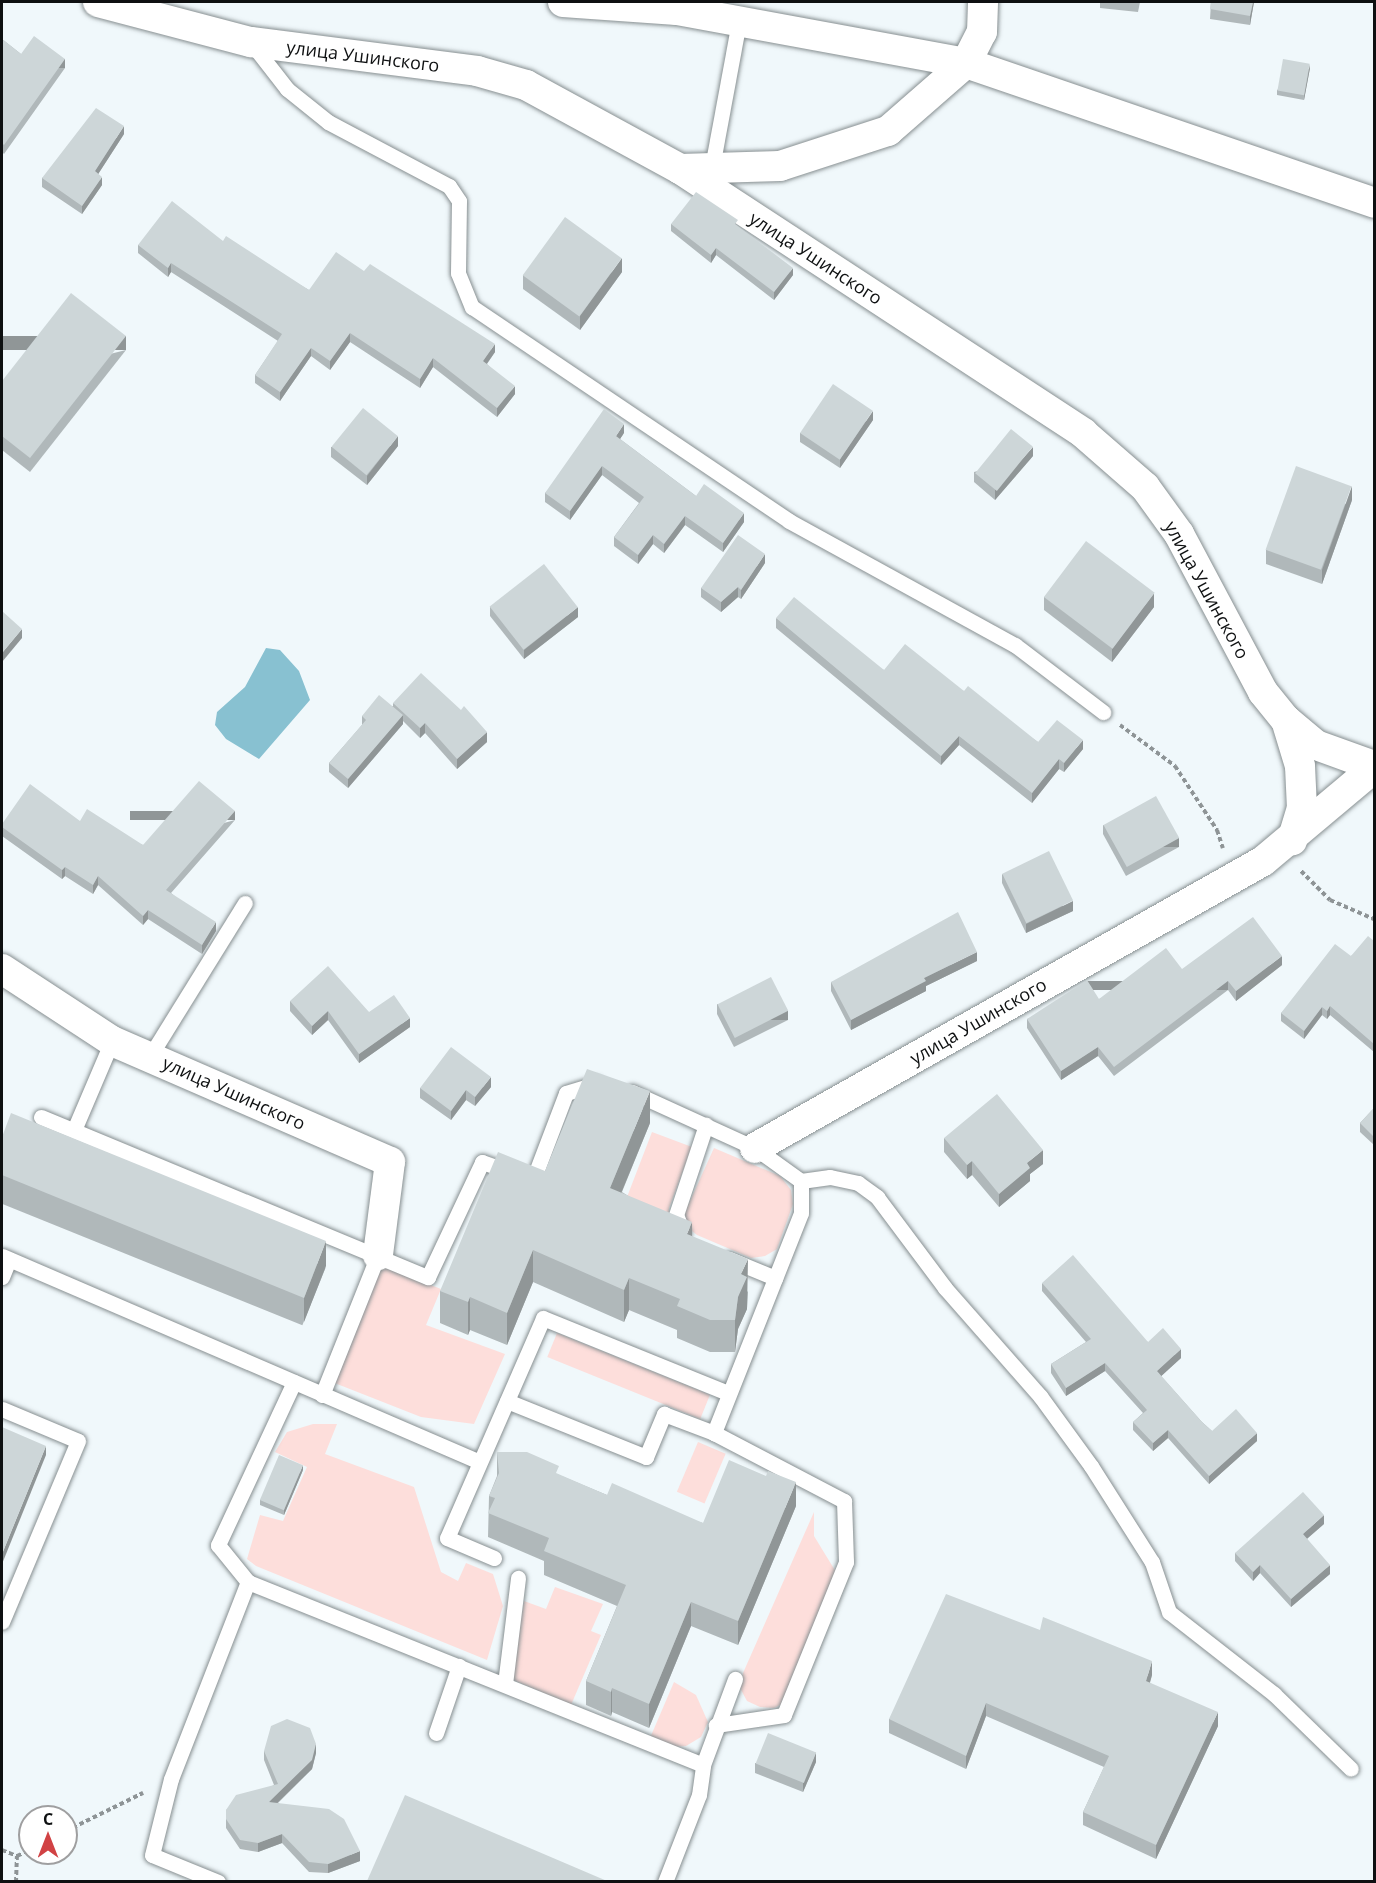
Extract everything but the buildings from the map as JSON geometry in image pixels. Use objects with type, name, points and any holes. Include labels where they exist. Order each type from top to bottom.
[{"type":"street","name":"улица Ушинского","points":[[98,2],[251,42],[477,70],[526,85],[680,169],[1083,432],[1145,487],[1179,534],[1263,692],[1286,720],[1316,745],[1374,767],[1285,844],[1232,877],[755,1148]]},
{"type":"street","points":[[563,2],[677,10],[966,63],[1374,203]]},
{"type":"street","points":[[680,169],[780,166],[888,131],[966,63],[982,32],[983,2]]},
{"type":"street","points":[[1285,844],[1302,808],[1300,766],[1286,720]]},
{"type":"street","name":"улица Ушинского","points":[[2,969],[112,1041],[390,1162],[378,1255]]},
{"type":"lane","points":[[711,168],[739,21]]},
{"type":"lane","points":[[251,42],[287,89],[328,122],[449,186],[459,201],[458,273],[472,308],[789,521],[1016,645],[1103,712]]},
{"type":"lane","points":[[150,1056],[245,903]]},
{"type":"lane","points":[[74,1130],[112,1041]]},
{"type":"lane","points":[[41,1117],[428,1277],[482,1162],[532,1180],[566,1093],[613,1084],[755,1148],[801,1181],[830,1177],[858,1183],[877,1197],[945,1288],[1040,1396],[1091,1466],[1152,1562],[1169,1612],[1274,1694],[1351,1769]]},
{"type":"lane","points":[[692,1241],[679,1229],[676,1215],[706,1125]]},
{"type":"lane","points":[[714,1433],[801,1213],[801,1181]]},
{"type":"lane","points":[[710,1251],[775,1278]]},
{"type":"lane","points":[[322,1395],[378,1255]]},
{"type":"lane","points":[[2,1277],[5,1258],[480,1462]]},
{"type":"lane","points":[[494,1558],[447,1538],[543,1318],[728,1394]]},
{"type":"lane","points":[[294,1382],[218,1545],[248,1582],[703,1765]]},
{"type":"lane","points":[[507,1401],[646,1457],[664,1414],[714,1433],[844,1502],[846,1562],[784,1715],[716,1725]]},
{"type":"lane","points":[[2,1409],[78,1441],[2,1622]]},
{"type":"lane","points":[[506,1684],[518,1578]]},
{"type":"lane","points":[[218,1881],[152,1855],[171,1779],[248,1582]]},
{"type":"lane","points":[[436,1733],[459,1666]]},
{"type":"lane","points":[[665,1881],[699,1795],[703,1765],[735,1679]]},
{"type":"path","points":[[1103,712],[1175,766],[1217,830],[1232,877]]},
{"type":"path","points":[[1285,844],[1330,900],[1374,919]]},
{"type":"path","points":[[78,1826],[171,1779]]},
{"type":"path","points":[[2,1850],[17,1856],[16,1881]]},
{"type":"shaded area","points":[[652,1132],[692,1147],[669,1208],[668,1224],[617,1223]]},
{"type":"shaded area","points":[[714,1148],[780,1176],[791,1190],[793,1204],[777,1249],[765,1256],[751,1258],[697,1235],[687,1227],[685,1212]]},
{"type":"shaded area","points":[[380,1265],[441,1289],[426,1325],[505,1354],[474,1424],[421,1417],[332,1382]]},
{"type":"shaded area","points":[[557,1333],[710,1395],[700,1419],[547,1357]]},
{"type":"shaded area","points":[[313,1424],[337,1424],[325,1454],[414,1487],[441,1572],[458,1581],[466,1563],[493,1574],[503,1606],[487,1660],[256,1566],[247,1559],[260,1515],[283,1521],[307,1467],[275,1452],[287,1432]]},
{"type":"shaded area","points":[[698,1442],[726,1454],[705,1503],[677,1492]]},
{"type":"shaded area","points":[[814,1512],[814,1536],[836,1572],[784,1703],[774,1708],[760,1707],[747,1701],[740,1688],[743,1673]]},
{"type":"shaded area","points":[[555,1587],[603,1604],[591,1631],[601,1635],[571,1705],[511,1679],[524,1601],[546,1609]]},
{"type":"shaded area","points":[[674,1682],[696,1695],[708,1722],[701,1737],[686,1746],[672,1747],[650,1738]]},
{"type":"water","points":[[266,648],[280,650],[299,671],[310,700],[259,759],[226,739],[215,725],[217,712],[245,687]]}]
